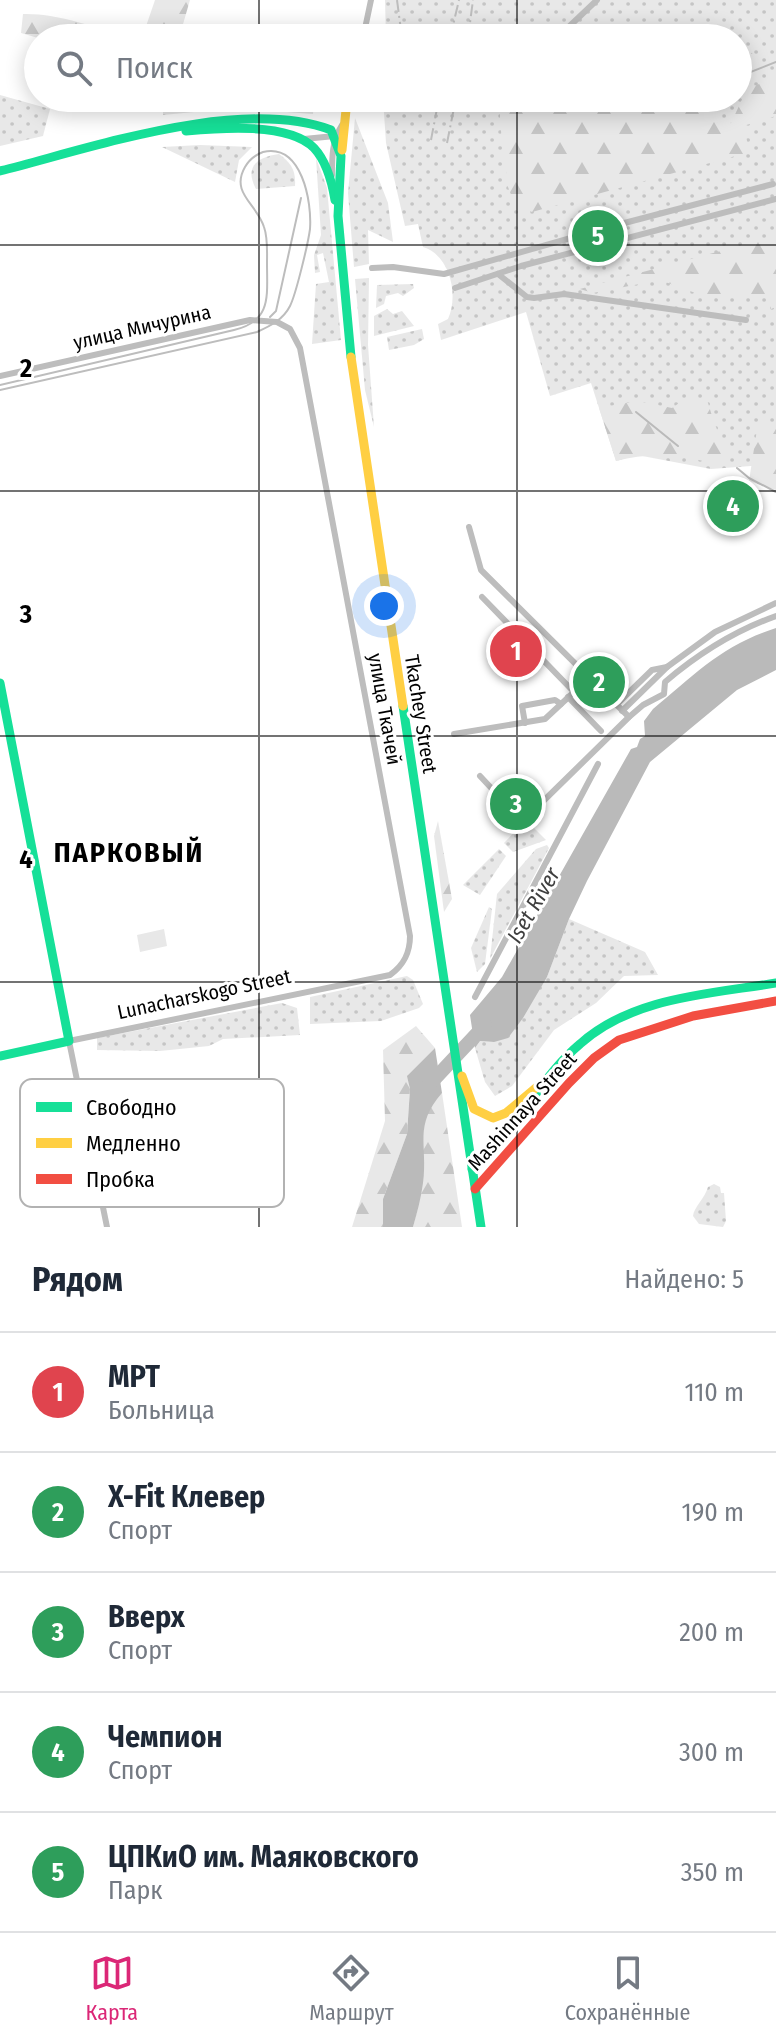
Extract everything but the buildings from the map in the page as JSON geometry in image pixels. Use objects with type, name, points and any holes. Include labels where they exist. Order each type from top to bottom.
[{"type":"main road","points":[[315,124],[336,121],[344,112]]},
{"type":"main road","points":[[338,216],[346,112]]},
{"type":"main road","points":[[0,171],[198,122],[228,119],[326,126],[335,136],[341,156]]},
{"type":"main road","points":[[156,134],[257,130],[297,138],[312,146],[332,185],[338,216]]},
{"type":"main road","name":"Tkachey Street","points":[[338,216],[351,361],[446,1003],[466,1102]]},
{"type":"main road","points":[[0,683],[69,1041]]},
{"type":"main road","name":"Mashinnaya Street","points":[[539,1087],[578,1046],[619,1019],[680,999],[776,983]]},
{"type":"main road","name":"Mashinnaya Street","points":[[475,1189],[569,1083],[594,1058],[619,1040],[693,1016],[776,1001]]},
{"type":"main road","name":"Lunacharskogo Street","points":[[0,1056],[69,1041]]},
{"type":"main road","points":[[466,1102],[482,1114],[498,1118],[510,1113],[529,1090],[539,1087]]},
{"type":"main road","points":[[472,1169],[539,1087]]},
{"type":"main road","points":[[466,1102],[481,1227]]},
{"type":"street","points":[[366,24],[371,0]]},
{"type":"street","points":[[572,24],[597,0]]},
{"type":"street","points":[[332,185],[332,148],[345,112]]},
{"type":"street","points":[[297,138],[335,136]]},
{"type":"street","points":[[372,268],[393,267],[444,274],[773,184]]},
{"type":"street","points":[[455,288],[776,199]]},
{"type":"street","points":[[498,274],[527,297],[564,294],[746,320]]},
{"type":"street","name":"улица Мичурина","points":[[0,376],[250,320],[277,322],[290,329]]},
{"type":"street","name":"улица Ткачей","points":[[290,329],[300,348],[338,542],[370,734],[410,936],[407,955]]},
{"type":"street","points":[[469,527],[481,570],[629,717]]},
{"type":"street","points":[[482,597],[601,731]]},
{"type":"street","points":[[619,708],[652,670],[667,667],[715,632],[776,603]]},
{"type":"street","points":[[480,776],[521,820],[629,717],[664,694],[665,682],[714,644],[776,616]]},
{"type":"street","points":[[454,734],[545,719],[589,678]]},
{"type":"street","points":[[525,723],[522,706],[555,700],[561,704]]},
{"type":"street","points":[[475,997],[598,764]]},
{"type":"street","name":"Lunacharskogo Street","points":[[69,1041],[390,975],[400,968],[407,955]]},
{"type":"street","points":[[69,1041],[77,1079]]},
{"type":"street","points":[[103,1207],[107,1227]]},
{"type":"green space","points":[[155,0],[190,0],[183,24],[147,24]]},
{"type":"green space","points":[[385,0],[776,0],[776,464],[711,469],[637,455],[616,461],[591,383],[550,396],[526,312],[441,340],[438,324],[448,319],[453,299],[450,277],[440,258],[423,247],[418,224],[405,226],[386,143],[384,112],[752,112],[752,24],[386,24]]},
{"type":"green space","points":[[23,14],[85,24],[24,24],[24,34],[21,33]]},
{"type":"green space","points":[[752,53],[765,69],[752,74]]},
{"type":"green space","points":[[776,77],[776,116],[743,126],[750,152],[532,212],[514,202],[508,187],[500,112],[714,112],[719,126],[731,123],[736,112],[752,112],[752,87]]},
{"type":"green space","points":[[0,95],[24,102],[24,112],[49,112],[43,136],[0,146]]},
{"type":"green space","points":[[163,112],[194,112],[163,115]]},
{"type":"green space","points":[[355,118],[388,203],[393,242],[368,230],[369,264],[354,267],[348,193]]},
{"type":"green space","points":[[162,147],[252,147],[239,160],[235,182]]},
{"type":"green space","points":[[279,154],[292,167],[295,186],[256,189],[251,175],[255,164]]},
{"type":"green space","points":[[316,158],[327,188],[341,340],[312,344],[316,284],[329,282],[323,253],[317,255],[320,272],[315,273],[314,255],[321,235]]},
{"type":"green space","points":[[776,236],[776,307],[771,309],[771,298],[712,295],[709,298],[660,280],[593,293],[580,289]]},
{"type":"green space","points":[[369,278],[368,345],[374,427],[365,390],[355,279]]},
{"type":"green space","points":[[413,284],[414,288],[403,296],[398,293],[386,296],[384,304],[376,308],[377,285]]},
{"type":"green space","points":[[387,309],[393,314],[402,311],[414,326],[374,336],[374,316]]},
{"type":"green space","points":[[422,329],[424,339],[414,345],[389,350],[387,337]]},
{"type":"green space","points":[[707,400],[720,436],[736,450],[721,465],[669,456],[643,456],[616,461],[599,408],[637,401],[672,408],[682,401]]},
{"type":"green space","points":[[758,423],[776,423],[776,490],[749,481]]},
{"type":"green space","points":[[526,820],[546,840],[513,852],[504,843]]},
{"type":"green space","points":[[438,821],[452,899],[444,912],[434,836]]},
{"type":"green space","points":[[547,845],[549,848],[490,959],[497,894],[536,849]]},
{"type":"green space","points":[[499,849],[506,856],[480,895],[463,885]]},
{"type":"green space","points":[[489,907],[492,909],[485,964],[477,972],[471,948]]},
{"type":"green space","points":[[569,919],[645,952],[658,975],[624,976],[596,1003],[554,1030],[512,1086],[495,1096],[485,1082],[475,1048],[480,1041],[494,1042],[547,977]]},
{"type":"green space","points":[[164,929],[167,946],[140,952],[137,935]]},
{"type":"green space","points":[[407,976],[413,980],[423,1004],[419,1008],[381,1021],[310,1024],[310,997]]},
{"type":"green space","points":[[282,1003],[297,1008],[300,1035],[223,1039],[209,1046],[160,1051],[97,1050],[97,1038]]},
{"type":"green space","points":[[416,1026],[435,1048],[408,1075],[407,1134],[383,1199],[383,1227],[352,1227],[385,1121],[383,1050]]},
{"type":"green space","points":[[442,1093],[462,1227],[413,1227],[418,1207],[424,1123],[427,1110]]},
{"type":"green space","points":[[714,1184],[724,1193],[726,1221],[723,1227],[699,1224],[693,1216],[708,1187]]},
{"type":"shaded area","points":[[776,628],[776,670],[737,690],[650,762],[587,881],[547,977],[523,1018],[508,1038],[494,1042],[480,1041],[475,1048],[470,1015],[502,977],[631,749],[637,747],[645,736],[644,721],[653,709],[724,652]]},
{"type":"shaded area","points":[[435,1048],[442,1093],[433,1105],[425,1126],[423,1183],[413,1227],[383,1227],[383,1199],[407,1134],[410,1089],[407,1076]]},
{"type":"waterway","points":[[752,71],[776,62]]},
{"type":"waterway","points":[[636,412],[678,446]]},
{"type":"waterway","points":[[737,468],[776,492]]},
{"type":"waterway","name":"Iset River","points":[[428,1086],[485,1025]]},
{"type":"tram line","points":[[0,385],[234,330],[255,320],[261,314],[267,296],[267,240],[261,219],[243,191],[241,176],[248,162],[263,152],[287,156],[296,165],[306,190],[310,229],[292,300],[287,311],[276,322],[257,332],[0,390]]},
{"type":"tram line","points":[[270,317],[276,311],[301,198]]},
{"type":"railway","points":[[397,0],[400,24]]},
{"type":"railway","points":[[453,24],[459,0]]},
{"type":"railway","points":[[470,24],[473,0]]},
{"type":"railway","points":[[431,140],[436,112]]},
{"type":"railway","points":[[447,143],[453,112]]},
{"type":"traffic: fast","points":[[0,171],[121,139],[211,122],[254,119],[294,121],[331,130],[341,156],[338,216],[351,357]]},
{"type":"traffic: fast","points":[[186,131],[271,130],[303,140],[314,148],[322,160],[335,200]]},
{"type":"traffic: fast","points":[[0,683],[69,1041],[0,1056]]},
{"type":"traffic: fast","points":[[403,706],[481,1227]]},
{"type":"traffic: fast","points":[[472,1169],[563,1060],[601,1028],[623,1016],[673,1000],[776,983]]},
{"type":"traffic: slow","points":[[342,150],[346,112]]},
{"type":"traffic: slow","points":[[351,357],[403,706]]},
{"type":"traffic: slow","points":[[462,1076],[474,1109],[493,1118],[506,1113],[537,1087]]},
{"type":"traffic: jam","points":[[475,1189],[569,1083],[594,1058],[619,1040],[693,1016],[776,1001]]},
{"type":"place","name":"ЦПКиО им. Маяковского","points":[[598,236]]},
{"type":"place","name":"Чемпион","points":[[733,506]]},
{"type":"place","name":"МРТ","points":[[516,651]]},
{"type":"place","name":"X-Fit Клевер","points":[[599,682]]},
{"type":"place","name":"Вверх","points":[[516,804]]},
{"type":"district","name":"ПАРКОВЫЙ","points":[[129,852]]}]
